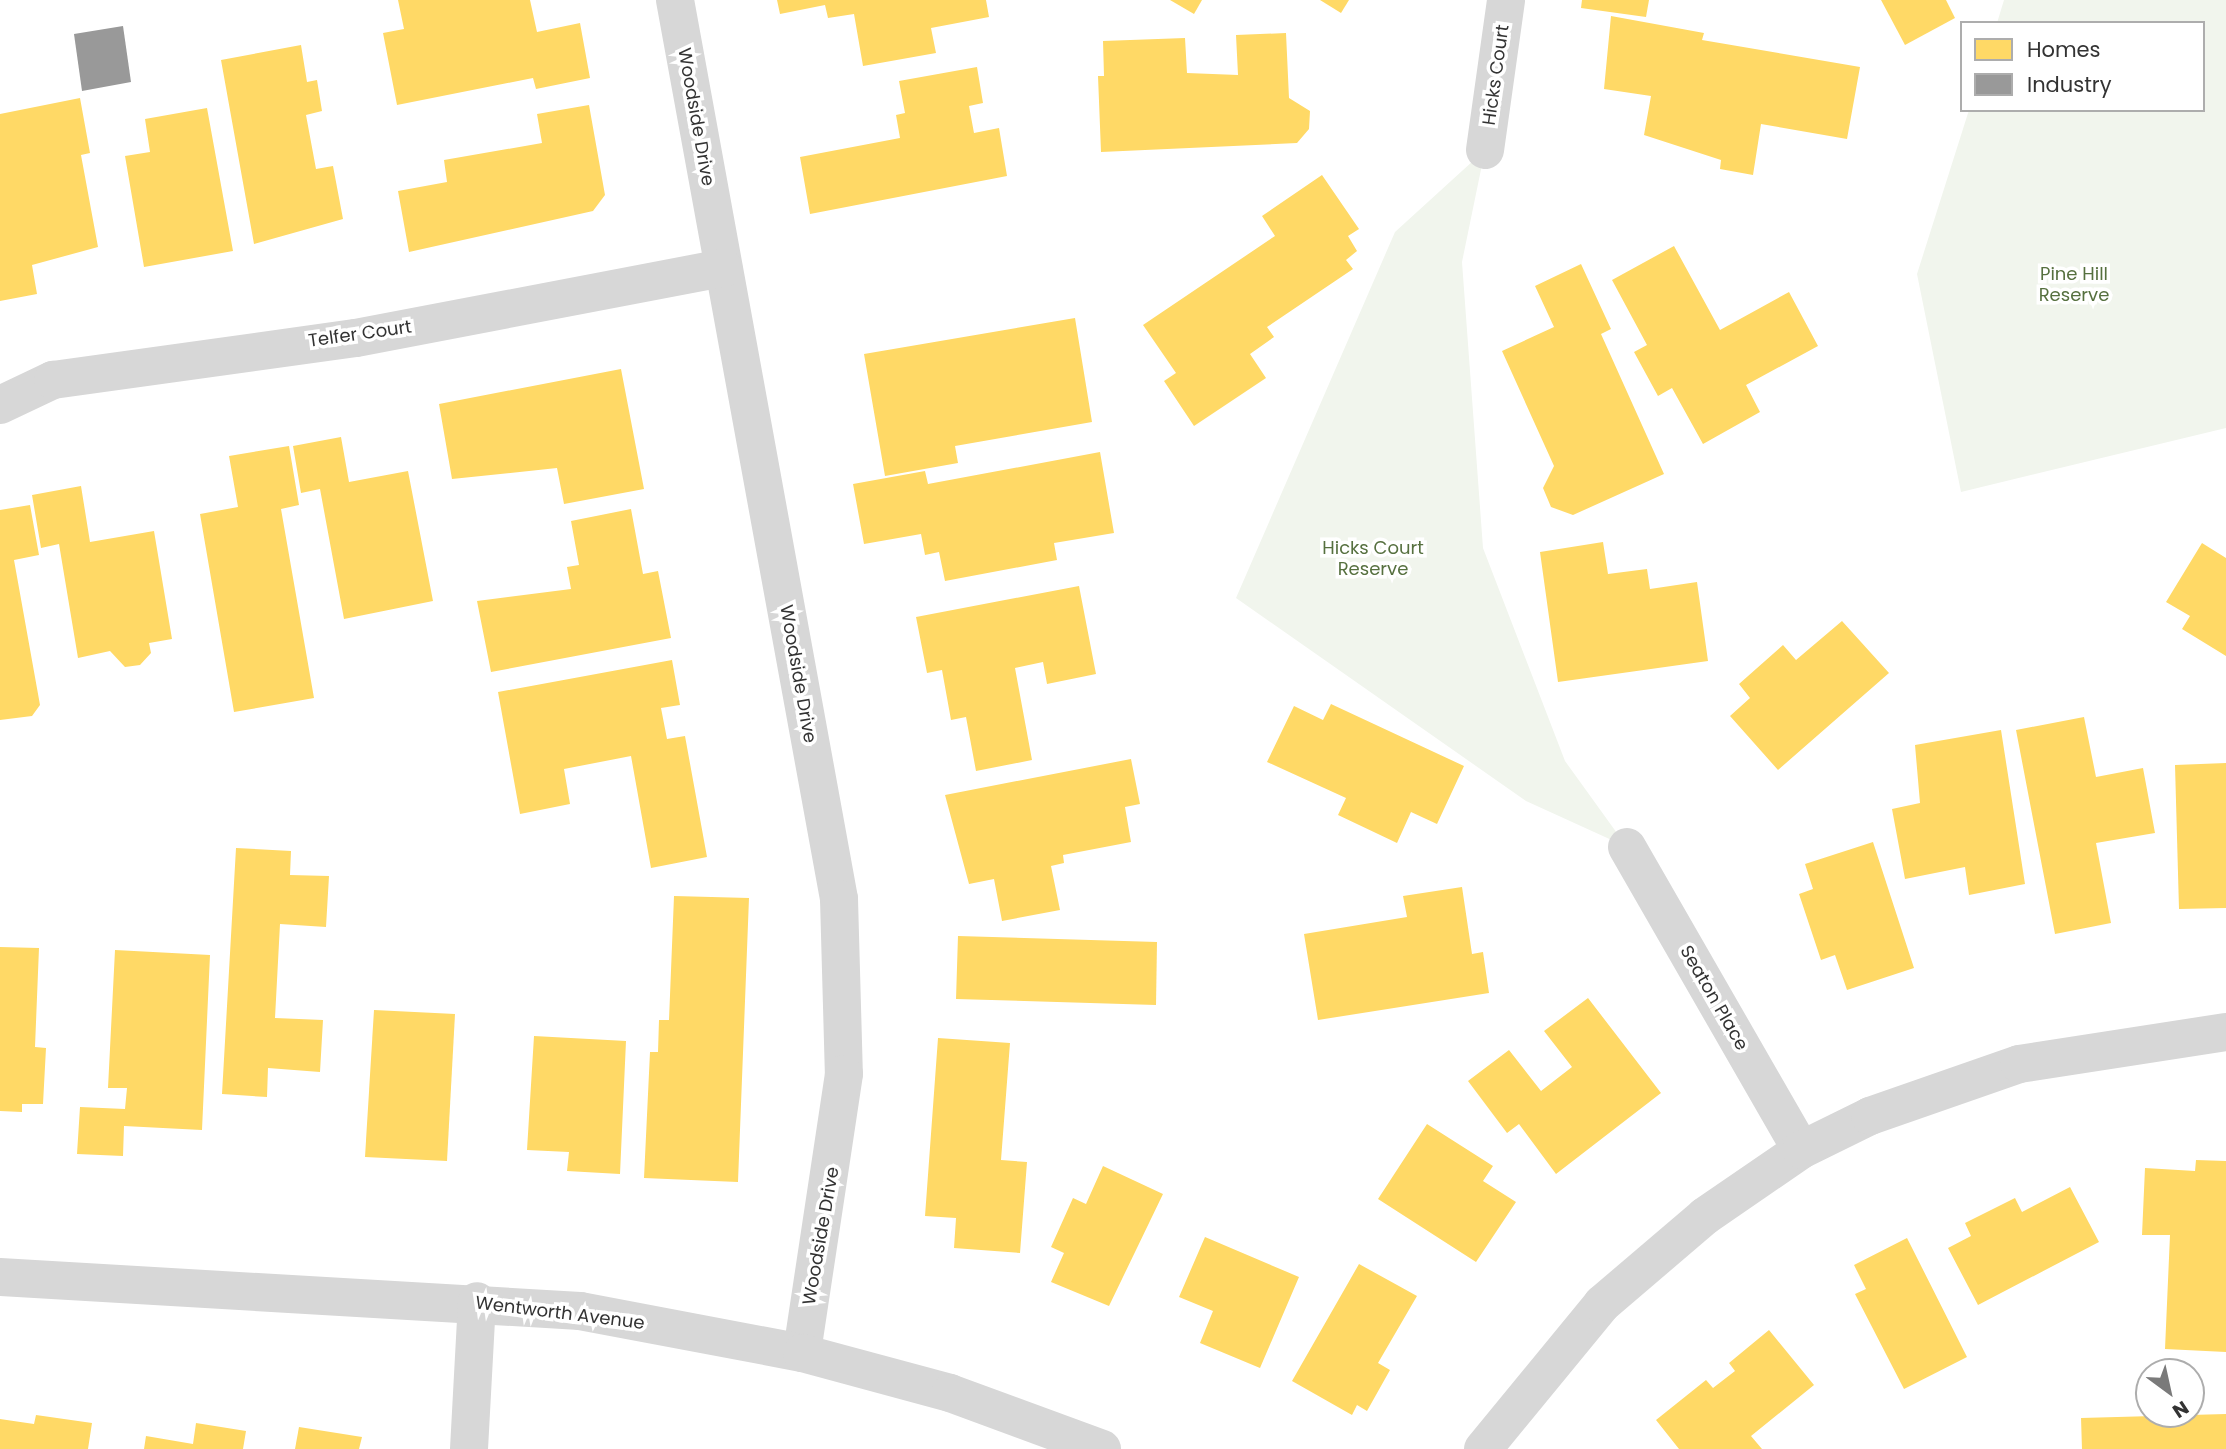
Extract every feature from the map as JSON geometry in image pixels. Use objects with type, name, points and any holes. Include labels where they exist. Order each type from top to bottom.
[{"type":"street","name":"Woodside Drive","points":[[675,0],[843,947],[837,1142],[802,1353]]},
{"type":"street","name":"Hicks Court","points":[[1485,150],[1506,0]]},
{"type":"street","name":"Telfer Court","points":[[0,405],[53,380],[356,338],[723,268]]},
{"type":"street","name":"Seaton Place","points":[[1627,847],[1801,1150]]},
{"type":"street","points":[[1483,1449],[1601,1304],[1705,1216],[1801,1150],[1870,1116],[2018,1064],[2226,1032]]},
{"type":"street","name":"Wentworth Avenue","points":[[0,1277],[477,1301],[580,1311],[802,1353],[950,1393],[1102,1449]]},
{"type":"street","points":[[469,1449],[477,1301]]},
{"type":"green space","name":"Pine Hill Reserve","points":[[2004,0],[2226,0],[2226,428],[1961,492],[1917,274],[1968,112],[2205,112],[2205,21],[1998,21]]},
{"type":"green space","name":"Hicks Court Reserve","points":[[1485,150],[1462,262],[1483,548],[1565,761],[1627,847],[1526,801],[1236,598],[1395,232]]},
{"type":"building: Homes","points":[[398,0],[530,0],[537,32],[580,23],[590,78],[536,89],[533,78],[397,105],[383,33],[404,29]]},
{"type":"building: Homes","points":[[777,0],[986,0],[989,17],[931,28],[936,53],[863,66],[854,14],[828,18],[825,5],[780,14]]},
{"type":"building: Homes","points":[[1170,0],[1202,0],[1194,14]]},
{"type":"building: Homes","points":[[1320,0],[1349,0],[1341,13]]},
{"type":"building: Homes","points":[[1582,0],[1649,0],[1646,17],[1581,8]]},
{"type":"building: Homes","points":[[1881,0],[1946,0],[1955,18],[1905,45]]},
{"type":"building: Homes","points":[[1611,16],[1704,33],[1702,40],[1860,67],[1847,139],[1761,124],[1753,175],[1720,169],[1721,160],[1644,135],[1651,96],[1604,89]]},
{"type":"building: Homes","points":[[1286,33],[1289,98],[1310,111],[1309,129],[1297,143],[1101,152],[1098,76],[1104,76],[1103,41],[1185,38],[1187,73],[1238,75],[1236,35]]},
{"type":"building: Homes","points":[[301,45],[307,82],[317,80],[322,111],[306,115],[316,169],[333,166],[343,219],[254,244],[221,60]]},
{"type":"building: Homes","points":[[977,67],[983,103],[969,106],[974,133],[999,128],[1007,176],[810,214],[800,157],[900,138],[896,115],[905,113],[899,81]]},
{"type":"building: Homes","points":[[80,98],[90,153],[81,155],[98,247],[32,265],[37,294],[0,301],[0,114]]},
{"type":"building: Homes","points":[[589,105],[605,195],[593,211],[409,252],[398,191],[447,182],[444,160],[542,143],[537,114]]},
{"type":"building: Homes","points":[[207,108],[233,251],[144,267],[125,156],[150,152],[145,119]]},
{"type":"building: Homes","points":[[1322,175],[1359,229],[1348,236],[1357,251],[1346,260],[1353,269],[1267,327],[1274,337],[1250,354],[1266,378],[1194,426],[1164,381],[1176,373],[1143,325],[1275,236],[1262,216]]},
{"type":"building: Homes","points":[[1674,246],[1720,330],[1789,292],[1818,346],[1746,385],[1760,412],[1703,444],[1672,388],[1658,396],[1634,352],[1647,345],[1612,280]]},
{"type":"building: Homes","points":[[1581,264],[1611,329],[1601,334],[1664,474],[1573,515],[1551,507],[1543,488],[1554,466],[1502,351],[1554,327],[1535,286]]},
{"type":"building: Homes","points":[[1075,318],[1092,422],[955,446],[958,463],[885,476],[864,354]]},
{"type":"building: Homes","points":[[621,369],[644,489],[564,504],[557,468],[452,479],[439,404]]},
{"type":"building: Homes","points":[[341,437],[349,482],[408,471],[433,601],[344,619],[320,489],[301,493],[293,446]]},
{"type":"building: Homes","points":[[289,446],[299,505],[281,509],[314,698],[234,712],[200,514],[238,507],[229,456]]},
{"type":"building: Homes","points":[[1100,452],[1114,533],[1054,543],[1057,560],[945,581],[939,552],[925,555],[921,534],[864,544],[853,484],[925,471],[928,484]]},
{"type":"building: Homes","points":[[81,486],[90,542],[154,531],[172,639],[149,643],[151,653],[140,665],[125,667],[110,651],[78,658],[59,544],[41,548],[32,495]]},
{"type":"building: Homes","points":[[30,505],[39,555],[14,560],[40,705],[32,716],[0,720],[0,510]]},
{"type":"building: Homes","points":[[631,509],[643,574],[658,571],[671,638],[491,672],[477,601],[571,589],[567,567],[579,565],[571,521]]},
{"type":"building: Homes","points":[[1603,542],[1608,574],[1647,569],[1650,589],[1697,582],[1708,661],[1558,682],[1540,552]]},
{"type":"building: Homes","points":[[2202,543],[2226,558],[2226,656],[2182,629],[2190,616],[2166,602]]},
{"type":"building: Homes","points":[[1079,586],[1096,674],[1047,684],[1043,662],[1015,668],[1032,760],[976,771],[966,717],[951,720],[942,670],[927,673],[916,617]]},
{"type":"building: Homes","points":[[1842,621],[1889,673],[1778,770],[1730,716],[1750,698],[1739,684],[1783,645],[1796,660]]},
{"type":"building: Homes","points":[[672,660],[680,705],[661,708],[667,739],[685,736],[707,857],[651,868],[631,756],[564,769],[570,804],[520,814],[498,692]]},
{"type":"building: Homes","points":[[1331,704],[1464,766],[1437,824],[1411,812],[1397,843],[1338,815],[1346,798],[1267,762],[1294,706],[1323,720]]},
{"type":"building: Homes","points":[[2084,717],[2096,777],[2143,768],[2155,833],[2096,843],[2111,923],[2055,934],[2016,730]]},
{"type":"building: Homes","points":[[2001,730],[2025,884],[1969,895],[1965,867],[1905,879],[1892,809],[1920,803],[1915,745]]},
{"type":"building: Homes","points":[[1131,759],[1140,804],[1125,807],[1131,842],[1063,855],[1064,863],[1051,866],[1060,910],[1002,921],[994,879],[969,884],[945,795]]},
{"type":"building: Homes","points":[[2226,763],[2226,908],[2179,909],[2175,765]]},
{"type":"building: Homes","points":[[1873,842],[1914,968],[1847,990],[1835,955],[1821,960],[1799,894],[1813,889],[1805,864]]},
{"type":"building: Homes","points":[[236,848],[291,851],[290,875],[329,876],[326,927],[280,924],[275,1018],[323,1020],[320,1072],[268,1068],[267,1097],[222,1094]]},
{"type":"building: Homes","points":[[1462,887],[1472,954],[1483,952],[1489,993],[1318,1020],[1304,934],[1407,917],[1403,896]]},
{"type":"building: Homes","points":[[674,896],[749,898],[738,1182],[644,1178],[650,1052],[658,1052],[659,1020],[669,1020]]},
{"type":"building: Homes","points":[[958,936],[1157,942],[1156,1005],[956,999]]},
{"type":"building: Homes","points":[[0,947],[39,948],[35,1047],[46,1048],[43,1104],[22,1104],[22,1112],[0,1111]]},
{"type":"building: Homes","points":[[115,950],[210,955],[202,1130],[124,1126],[123,1156],[77,1154],[80,1107],[125,1109],[127,1088],[108,1088]]},
{"type":"building: Homes","points":[[1588,998],[1661,1093],[1556,1174],[1519,1124],[1507,1133],[1468,1081],[1509,1050],[1541,1091],[1572,1067],[1544,1031]]},
{"type":"building: Homes","points":[[374,1010],[455,1014],[447,1161],[365,1157]]},
{"type":"building: Homes","points":[[534,1036],[626,1041],[620,1174],[567,1171],[569,1152],[527,1150]]},
{"type":"building: Homes","points":[[938,1038],[1010,1043],[1001,1160],[1027,1162],[1020,1253],[954,1248],[956,1218],[925,1216]]},
{"type":"building: Homes","points":[[1427,1124],[1493,1166],[1483,1181],[1516,1202],[1476,1262],[1378,1199]]},
{"type":"building: Homes","points":[[2196,1160],[2226,1161],[2226,1352],[2165,1349],[2170,1235],[2142,1235],[2145,1168],[2195,1171]]},
{"type":"building: Homes","points":[[1103,1166],[1163,1194],[1109,1306],[1051,1282],[1064,1253],[1051,1247],[1073,1198],[1086,1204]]},
{"type":"building: Homes","points":[[2070,1187],[2099,1242],[1978,1305],[1948,1248],[1971,1236],[1965,1223],[2015,1198],[2022,1212]]},
{"type":"building: Homes","points":[[1205,1237],[1299,1277],[1260,1368],[1200,1343],[1213,1311],[1179,1297]]},
{"type":"building: Homes","points":[[1907,1238],[1967,1357],[1904,1389],[1855,1294],[1866,1289],[1854,1265]]},
{"type":"building: Homes","points":[[1359,1264],[1417,1296],[1378,1363],[1390,1370],[1367,1411],[1357,1405],[1352,1415],[1292,1381]]},
{"type":"building: Homes","points":[[1769,1330],[1814,1385],[1751,1436],[1762,1449],[1679,1449],[1656,1420],[1706,1380],[1713,1388],[1735,1371],[1729,1363]]},
{"type":"building: Homes","points":[[2226,1414],[2226,1449],[2082,1449],[2081,1418],[2135,1417],[2135,1428],[2205,1428],[2205,1415]]},
{"type":"building: Homes","points":[[36,1415],[92,1423],[88,1449],[0,1449],[0,1419],[34,1424]]},
{"type":"building: Homes","points":[[196,1423],[246,1431],[243,1449],[144,1449],[146,1436],[193,1444]]},
{"type":"building: Homes","points":[[299,1427],[362,1437],[359,1449],[295,1449]]},
{"type":"building: Industry","points":[[123,26],[131,82],[82,91],[74,34]]}]
